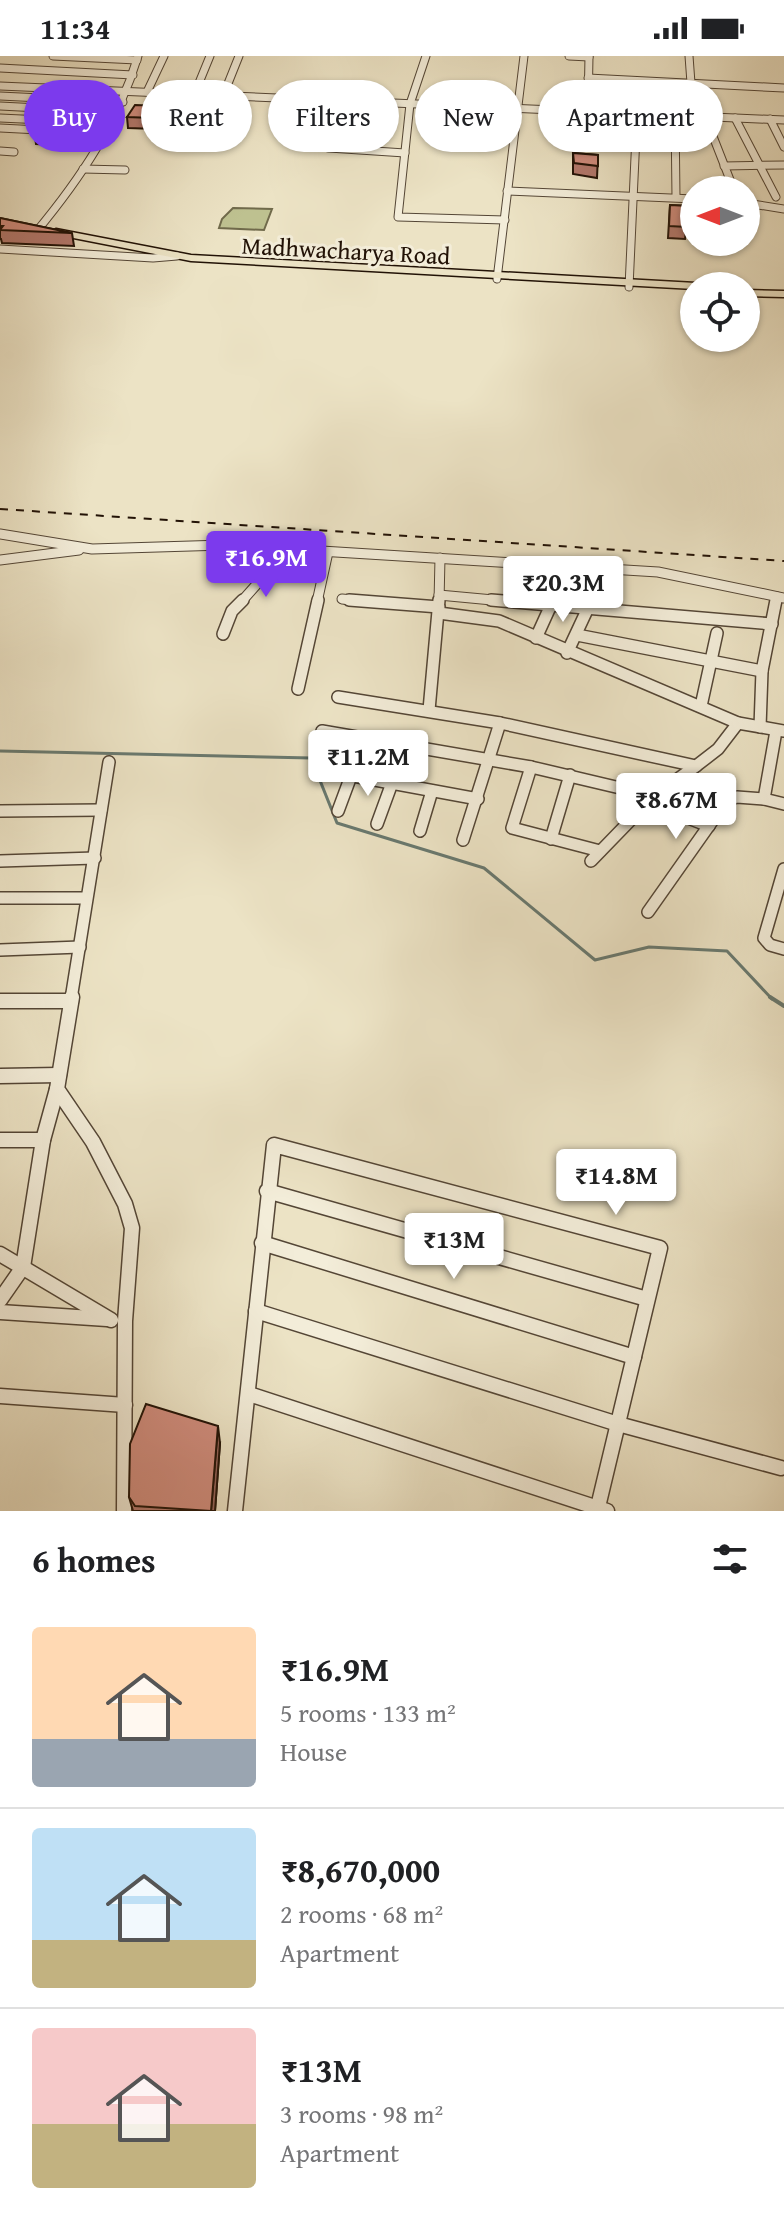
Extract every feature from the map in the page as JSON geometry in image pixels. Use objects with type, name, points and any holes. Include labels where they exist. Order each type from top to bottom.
[{"type":"main road","name":"Madhwacharya Road","points":[[22,226],[153,258],[498,277]]},
{"type":"main road","name":"Madhwacharya Road","points":[[38,230],[177,256],[680,287]]},
{"type":"main road","points":[[760,291],[784,292]]},
{"type":"street","points":[[30,80],[51,56],[137,58],[125,98]]},
{"type":"street","points":[[153,80],[164,56]]},
{"type":"street","points":[[200,80],[210,56]]},
{"type":"street","points":[[229,80],[239,56]]},
{"type":"street","points":[[426,56],[410,104],[398,217],[505,220]]},
{"type":"street","points":[[521,80],[524,56]]},
{"type":"street","points":[[569,56],[589,56],[588,78],[629,80]]},
{"type":"street","points":[[689,56],[691,80]]},
{"type":"street","points":[[0,68],[133,75]]},
{"type":"street","points":[[723,85],[784,88]]},
{"type":"street","points":[[0,86],[24,87]]},
{"type":"street","points":[[125,92],[141,92]]},
{"type":"street","points":[[0,96],[24,97]]},
{"type":"street","points":[[399,104],[415,104]]},
{"type":"street","points":[[0,106],[24,107]]},
{"type":"street","points":[[723,117],[784,120]]},
{"type":"street","points":[[0,118],[24,119]]},
{"type":"street","points":[[735,118],[758,166],[780,196],[760,200]]},
{"type":"street","points":[[770,119],[784,147]]},
{"type":"street","points":[[0,128],[24,129]]},
{"type":"street","points":[[0,151],[14,152]]},
{"type":"street","points":[[38,230],[93,152]]},
{"type":"street","points":[[390,152],[405,153]]},
{"type":"street","points":[[498,277],[512,152]]},
{"type":"street","points":[[630,285],[636,152]]},
{"type":"street","points":[[675,152],[676,197]]},
{"type":"street","points":[[719,152],[728,176]]},
{"type":"street","points":[[724,166],[784,165]]},
{"type":"street","points":[[83,169],[125,170]]},
{"type":"street","points":[[507,191],[680,197]]},
{"type":"street","points":[[760,205],[784,209]]},
{"type":"street","points":[[0,249],[153,258],[177,256]]},
{"type":"street","points":[[0,534],[92,549]]},
{"type":"street","points":[[223,634],[232,611],[257,584],[266,547]]},
{"type":"street","points":[[0,560],[92,549],[266,547],[658,572],[780,597],[762,671],[760,727]]},
{"type":"street","points":[[298,689],[328,552]]},
{"type":"street","points":[[429,710],[439,610],[440,558]]},
{"type":"street","points":[[439,595],[772,624]]},
{"type":"street","points":[[342,599],[439,610],[499,621],[567,653],[738,723],[780,731],[764,799]]},
{"type":"street","points":[[536,638],[551,605]]},
{"type":"street","points":[[567,653],[588,608]]},
{"type":"street","points":[[701,706],[717,633]]},
{"type":"street","points":[[577,635],[762,671]]},
{"type":"street","points":[[338,697],[500,723],[696,766]]},
{"type":"street","points":[[463,840],[491,760],[500,723]]},
{"type":"street","points":[[591,861],[650,799],[718,749],[738,723]]},
{"type":"street","points":[[322,731],[570,775],[650,799],[709,826]]},
{"type":"street","points":[[0,1300],[23,1267],[43,1140],[58,1082],[109,762]]},
{"type":"street","points":[[531,767],[512,828],[600,851]]},
{"type":"street","points":[[337,773],[478,799]]},
{"type":"street","points":[[551,839],[570,775]]},
{"type":"street","points":[[338,811],[351,776]]},
{"type":"street","points":[[377,824],[392,783]]},
{"type":"street","points":[[420,831],[432,791]]},
{"type":"street","points":[[648,912],[731,797],[784,804]]},
{"type":"street","points":[[0,811],[101,810]]},
{"type":"street","points":[[0,861],[95,858]]},
{"type":"street","points":[[784,869],[780,898],[764,938],[770,945],[784,949]]},
{"type":"street","points":[[0,898],[86,898]]},
{"type":"street","points":[[0,950],[80,947]]},
{"type":"street","points":[[0,1001],[71,1001]]},
{"type":"street","points":[[0,1076],[58,1082]]},
{"type":"street","points":[[58,1082],[125,1204],[132,1228],[118,1320],[125,1405],[124,1511]]},
{"type":"street","points":[[0,1140],[43,1140]]},
{"type":"street","points":[[235,1511],[274,1145],[660,1248],[601,1510],[249,1394]]},
{"type":"street","points":[[267,1191],[647,1299]]},
{"type":"street","points":[[262,1243],[634,1357]]},
{"type":"street","points":[[0,1254],[118,1320]]},
{"type":"street","points":[[256,1311],[618,1424],[781,1468]]},
{"type":"street","points":[[0,1312],[118,1320]]},
{"type":"street","points":[[0,1396],[125,1405]]},
{"type":"green space","points":[[233,208],[272,209],[264,230],[219,228],[222,219]]},
{"type":"building","points":[[135,105],[141,105],[141,118],[127,117]]},
{"type":"building","points":[[573,153],[598,155],[598,166],[574,163]]},
{"type":"building","points":[[670,205],[680,206],[680,227],[669,226]]},
{"type":"building","points":[[0,218],[72,233],[0,230],[3,226],[0,226]]},
{"type":"building","points":[[146,1404],[218,1426],[211,1511],[135,1506],[129,1497],[130,1444]]},
{"type":"waterway","points":[[0,751],[311,758],[337,823],[484,868],[595,960],[649,947],[727,951],[770,997]]},
{"type":"waterway","points":[[770,997],[784,1006]]},
{"type":"railway","points":[[0,509],[784,561]]}]
